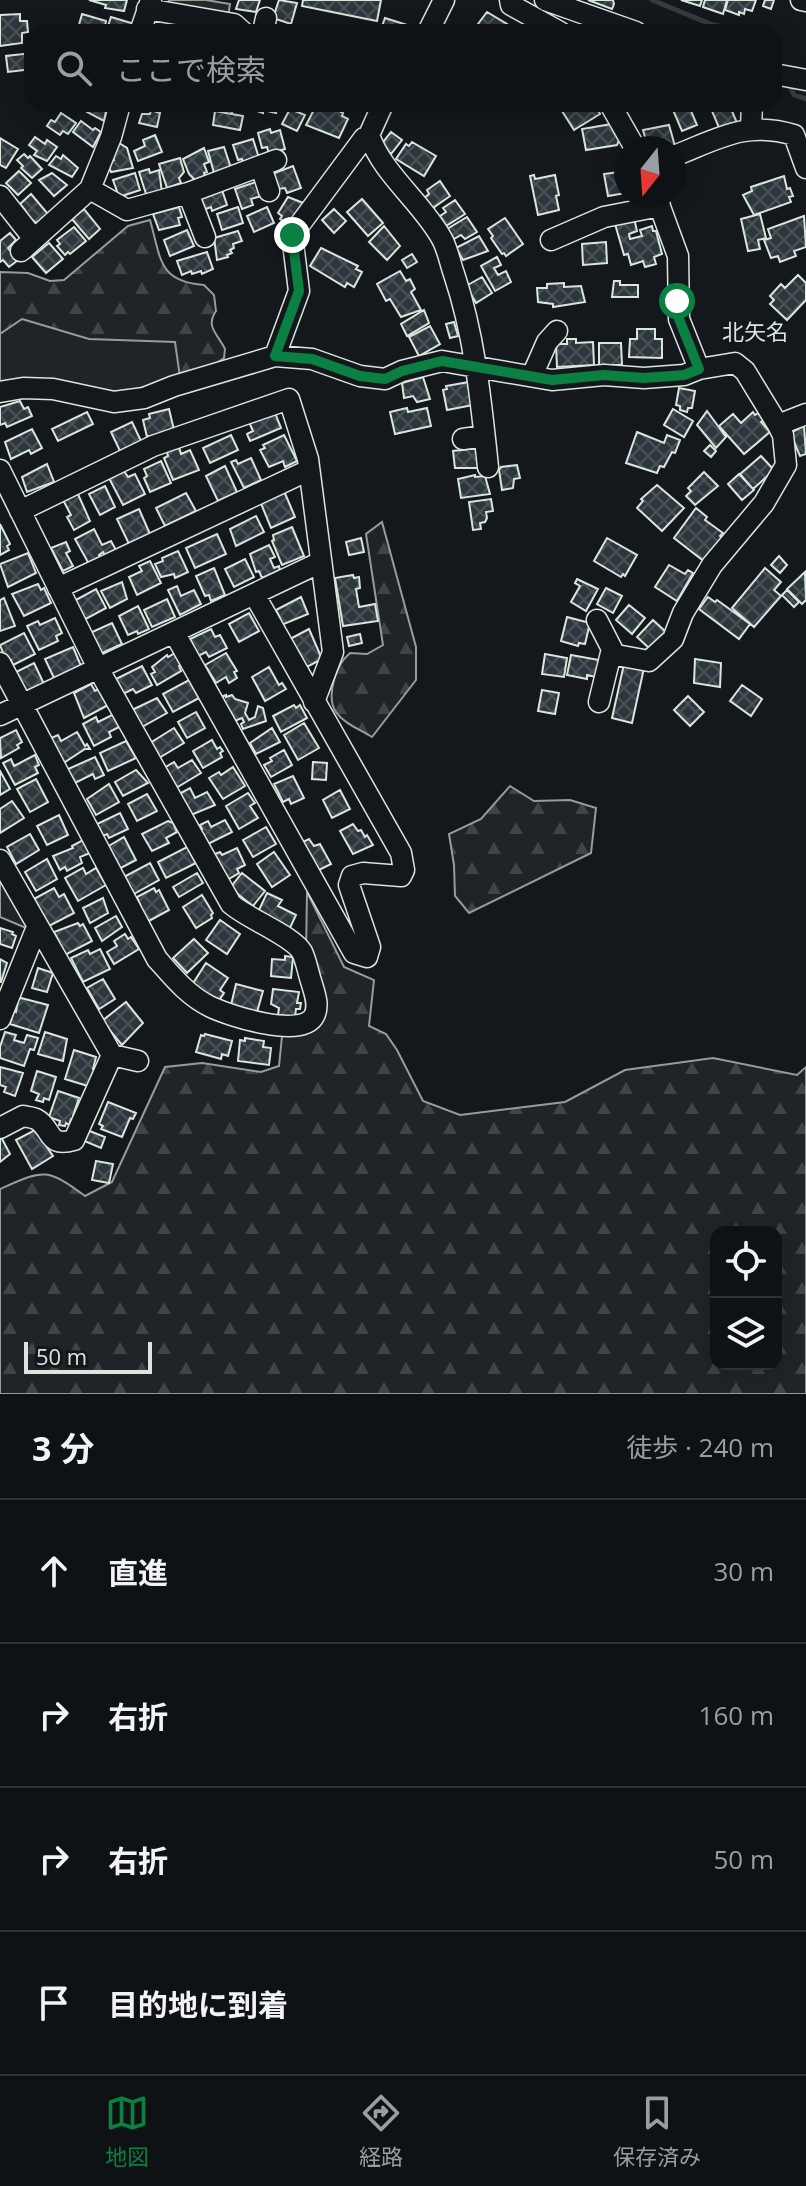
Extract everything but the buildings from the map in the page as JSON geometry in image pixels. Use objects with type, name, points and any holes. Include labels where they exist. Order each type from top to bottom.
[{"type":"street","points":[[432,24],[444,0]]},
{"type":"street","points":[[510,0],[511,5],[545,24]]},
{"type":"street","points":[[545,0],[613,24]]},
{"type":"street","points":[[143,24],[149,5],[234,24]]},
{"type":"street","points":[[782,76],[803,80]]},
{"type":"street","points":[[0,196],[27,245],[90,189],[118,112]]},
{"type":"street","points":[[275,356],[299,291],[292,235],[369,135],[379,112]]},
{"type":"street","points":[[615,112],[628,136]]},
{"type":"street","points":[[751,128],[752,112]]},
{"type":"street","points":[[686,152],[751,128],[775,129],[794,135],[806,168]]},
{"type":"street","points":[[369,135],[375,154],[412,195],[443,241],[466,310],[477,367],[488,467]]},
{"type":"street","points":[[90,189],[127,210],[188,193],[268,163],[269,191]]},
{"type":"street","points":[[188,193],[205,237]]},
{"type":"street","points":[[551,240],[604,217],[634,208]]},
{"type":"street","points":[[661,208],[678,256],[679,319],[699,369]]},
{"type":"street","points":[[532,376],[547,342],[557,331]]},
{"type":"street","points":[[0,392],[23,388],[53,389],[114,402],[144,398],[275,356],[312,359],[360,376],[385,379],[402,371],[442,361],[552,380],[604,375],[644,378],[684,375],[699,369],[735,363],[745,371],[778,425],[783,435],[786,465],[764,503],[712,565],[683,613],[673,639],[649,661],[611,654]]},
{"type":"street","points":[[20,511],[153,446],[289,399],[309,470],[333,652],[314,702]]},
{"type":"street","points":[[778,425],[806,414]]},
{"type":"street","points":[[463,439],[484,436]]},
{"type":"street","points":[[0,470],[99,670],[231,904],[244,915],[294,943],[302,952],[317,1000],[315,1015],[307,1024],[295,1027],[241,1019],[208,1006],[179,985],[157,959],[0,663]]},
{"type":"street","points":[[58,588],[309,470]]},
{"type":"street","points":[[0,715],[321,562]]},
{"type":"street","points":[[175,634],[354,953],[367,957],[370,947],[349,885],[352,876],[363,873],[401,876],[404,870],[401,853],[254,594]]},
{"type":"street","points":[[597,620],[612,649],[599,702]]},
{"type":"street","points":[[0,860],[112,1055],[138,1061]]},
{"type":"street","points":[[0,1019],[37,927]]},
{"type":"street","points":[[0,1128],[23,1116],[37,1119],[53,1139],[63,1143],[74,1140],[112,1055]]},
{"type":"green space","points":[[150,220],[164,266],[178,279],[204,285],[214,295],[216,311],[212,326],[225,349],[224,358],[204,372],[186,378],[0,383],[0,272],[28,273],[50,281],[64,280],[128,226]]},
{"type":"green space","points":[[22,319],[89,339],[175,342],[180,377],[113,393],[0,383],[0,334]]},
{"type":"green space","points":[[382,522],[416,647],[416,680],[372,737],[339,716],[332,702],[332,692],[338,669],[350,653],[367,654],[383,645],[366,534]]},
{"type":"green space","points":[[510,786],[534,801],[570,800],[596,808],[591,853],[469,913],[455,896],[449,834],[481,819]]},
{"type":"green space","points":[[0,873],[29,924],[26,928],[0,917]]},
{"type":"green space","points":[[307,892],[344,967],[374,980],[369,1026],[386,1034],[423,1101],[460,1115],[565,1102],[625,1070],[713,1058],[797,1075],[806,1067],[806,1394],[0,1394],[0,1189],[44,1174],[61,1180],[85,1196],[112,1182],[165,1067],[202,1063],[261,1072],[279,1066],[283,1026],[313,1016],[306,955]]},
{"type":"shaded area","points":[[169,0],[206,0],[230,4],[228,17],[168,7]]},
{"type":"waterway","points":[[652,0],[711,24]]},
{"type":"waterway","points":[[788,82],[794,95],[806,99]]},
{"type":"district","name":"北矢名","points":[[755,332]]},
{"type":"route","points":[[292,235],[299,291],[275,356],[312,359],[360,376],[385,379],[402,371],[442,361],[552,380],[604,375],[644,378],[684,375],[699,369],[679,319],[677,301]]}]
